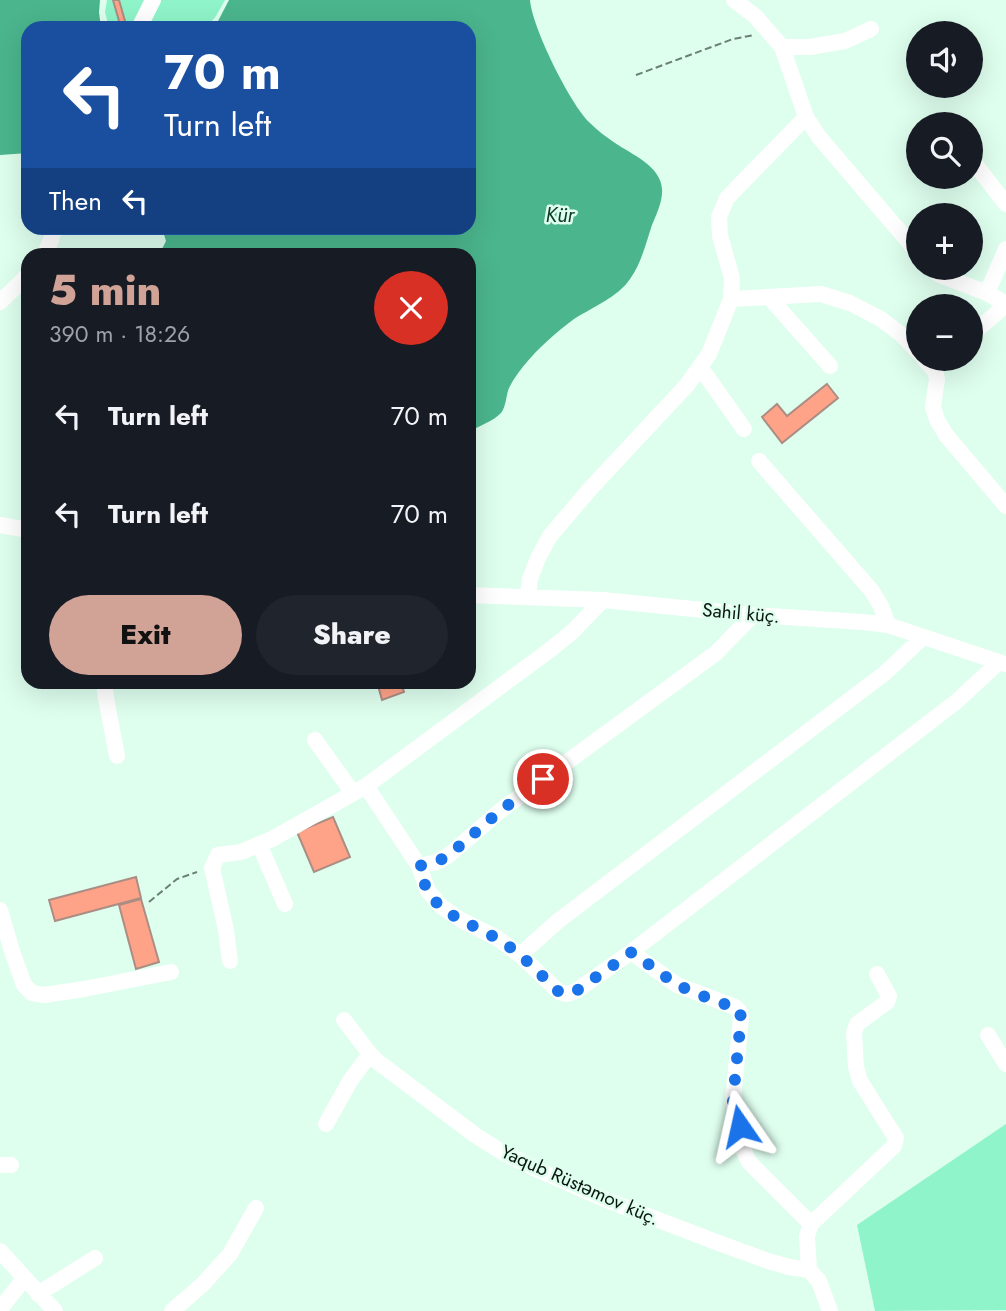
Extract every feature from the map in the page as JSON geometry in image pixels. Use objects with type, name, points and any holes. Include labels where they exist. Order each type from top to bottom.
[{"type":"street","points":[[142,21],[153,0]]},
{"type":"street","points":[[734,0],[755,16],[782,47],[806,117],[819,137],[906,239]]},
{"type":"street","points":[[782,47],[810,47],[845,41],[871,29]]},
{"type":"street","points":[[528,596],[530,579],[550,536],[590,489],[687,386],[709,354],[731,299],[732,278],[720,236],[719,216],[727,198],[806,117]]},
{"type":"street","points":[[983,174],[1006,204]]},
{"type":"street","points":[[987,293],[1006,249]]},
{"type":"street","points":[[953,280],[987,293],[1006,304],[983,324]]},
{"type":"street","points":[[0,302],[21,282]]},
{"type":"street","points":[[731,299],[821,294],[850,303],[881,318],[906,339]]},
{"type":"street","points":[[769,297],[830,366]]},
{"type":"street","points":[[700,366],[744,429]]},
{"type":"street","points":[[932,371],[937,379],[933,407],[937,420],[946,435],[1006,506]]},
{"type":"street","points":[[759,461],[871,590],[888,625]]},
{"type":"street","points":[[0,525],[21,529]]},
{"type":"street","name":"Sahil küç.","points":[[476,595],[603,600],[888,625],[1002,664]]},
{"type":"street","points":[[230,961],[212,868],[218,855],[242,852],[272,839],[360,790],[551,649],[603,600]]},
{"type":"street","points":[[419,866],[437,862],[449,855],[500,811],[716,653],[753,615]]},
{"type":"street","points":[[520,955],[558,921],[885,673],[922,638]]},
{"type":"street","points":[[315,740],[360,790],[419,866],[428,891],[442,907],[497,938],[520,955],[559,992],[567,994],[576,991],[632,952],[1002,664]]},
{"type":"street","points":[[105,689],[117,756]]},
{"type":"street","points":[[258,844],[285,904]]},
{"type":"street","points":[[0,910],[24,985],[32,993],[44,995],[171,972]]},
{"type":"street","points":[[632,952],[677,985],[736,1007],[740,1012],[733,1108],[739,1120],[744,1155],[811,1224]]},
{"type":"street","points":[[830,1311],[819,1281],[809,1270],[807,1237],[811,1224],[894,1146],[895,1138],[860,1081],[856,1068],[854,1033],[857,1024],[887,1002],[889,996],[877,974]]},
{"type":"street","name":"Yaqub Rüstəmov küç.","points":[[344,1020],[378,1062],[475,1135],[524,1164],[604,1199],[716,1242],[768,1261],[809,1270]]},
{"type":"street","points":[[988,1035],[1006,1064]]},
{"type":"street","points":[[326,1124],[350,1081],[370,1054]]},
{"type":"street","points":[[172,1311],[203,1284],[230,1254],[256,1208]]},
{"type":"street","points":[[0,1251],[55,1311]]},
{"type":"street","points":[[38,1294],[96,1258]]},
{"type":"street","points":[[0,1309],[24,1279]]},
{"type":"path","points":[[636,75],[733,39],[771,33]]},
{"type":"path","points":[[149,902],[177,878],[212,868]]},
{"type":"shaded area","points":[[107,0],[225,0],[212,21],[107,21],[105,12]]},
{"type":"shaded area","points":[[1006,1124],[1006,1310],[875,1311],[857,1225]]},
{"type":"water","points":[[0,0],[100,0],[100,21],[21,21],[21,154],[0,155]]},
{"type":"water","name":"Kür","points":[[229,0],[530,0],[537,28],[572,100],[590,123],[651,167],[660,181],[660,203],[634,273],[612,296],[574,319],[535,353],[513,381],[501,413],[476,428],[476,248],[162,248],[166,241],[164,235],[476,235],[476,21],[218,21]]},
{"type":"building","points":[[113,0],[119,0],[125,21],[119,21]]},
{"type":"building","points":[[827,384],[838,398],[782,443],[762,417],[777,404],[787,416]]},
{"type":"building","points":[[379,689],[403,689],[404,692],[382,700]]},
{"type":"building","points":[[333,817],[350,857],[314,872],[297,832]]},
{"type":"building","points":[[136,877],[141,898],[55,921],[49,900]]},
{"type":"building","points":[[141,899],[159,962],[136,969],[119,905]]},
{"type":"route","points":[[543,779],[500,811],[449,855],[437,862],[419,866],[428,891],[442,907],[497,938],[520,955],[559,992],[567,994],[576,991],[632,952],[677,985],[736,1007],[741,1018],[733,1108],[740,1126]]}]
